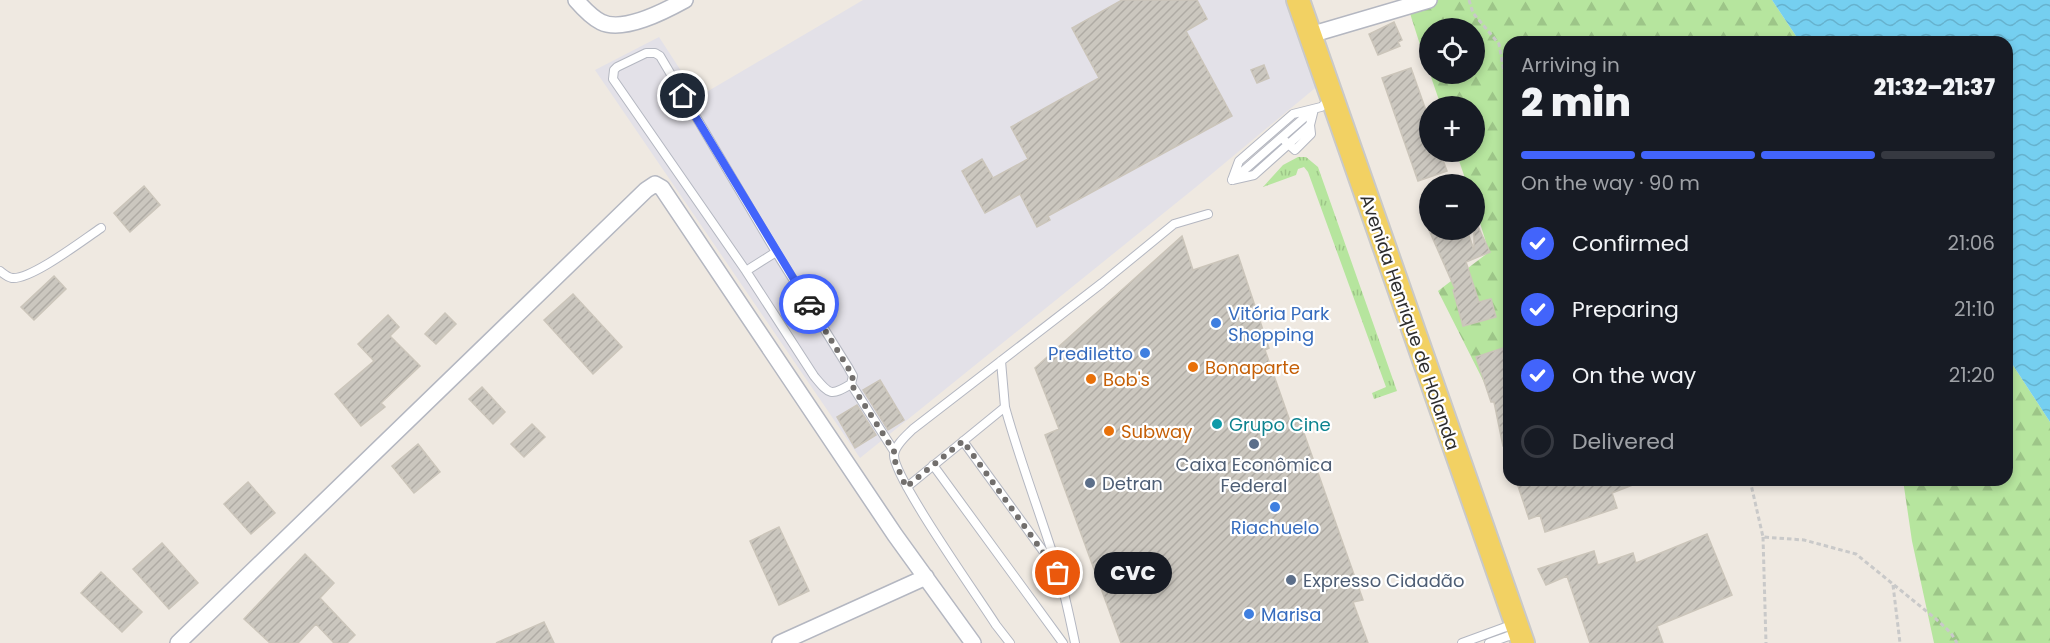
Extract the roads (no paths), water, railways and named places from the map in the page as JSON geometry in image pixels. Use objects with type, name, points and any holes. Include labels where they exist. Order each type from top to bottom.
[{"type":"main road","name":"Avenida Henrique de Holanda","points":[[1298,0],[1310,35],[1323,104],[1519,636]]},
{"type":"street","points":[[576,0],[584,10],[602,23],[619,25],[649,17],[685,0]]},
{"type":"street","points":[[1310,35],[1429,0]]},
{"type":"street","points":[[178,643],[646,190],[655,184],[662,188],[895,535],[973,643]]},
{"type":"street","points":[[780,643],[926,577]]},
{"type":"lane","points":[[851,384],[834,393],[826,390],[814,376],[746,271],[614,79],[616,67],[646,53],[655,53],[660,56],[776,252],[848,367],[853,376],[851,384],[894,451],[894,459],[906,487],[1010,643]]},
{"type":"lane","points":[[1232,180],[1254,175],[1310,125],[1323,104]]},
{"type":"lane","points":[[1232,180],[1239,161],[1275,129],[1293,114],[1323,104]]},
{"type":"lane","points":[[1232,180],[1323,104]]},
{"type":"lane","points":[[1275,129],[1288,144]]},
{"type":"lane","points":[[894,451],[913,429],[1174,224],[1208,214]]},
{"type":"lane","points":[[0,271],[5,276],[13,278],[31,274],[101,228]]},
{"type":"lane","points":[[746,271],[776,252]]},
{"type":"lane","points":[[1001,361],[1005,407],[1019,459],[1031,488],[1058,573],[1076,643]]},
{"type":"lane","points":[[906,487],[1005,407]]},
{"type":"lane","points":[[963,441],[1058,573]]},
{"type":"lane","points":[[933,465],[1063,643]]},
{"type":"lane","points":[[1462,643],[1519,636]]},
{"type":"lane","points":[[1489,643],[1519,636]]},
{"type":"water","points":[[1772,0],[2050,0],[2050,422],[2013,365],[2013,36],[1796,36]]},
{"type":"place","name":"Vitória Park Shopping","points":[[1216,323]]},
{"type":"place","name":"Prediletto","points":[[1145,353]]},
{"type":"place","name":"Bonaparte","points":[[1193,367]]},
{"type":"place","name":"Bob's","points":[[1091,379]]},
{"type":"place","name":"Grupo Cine","points":[[1217,424]]},
{"type":"place","name":"Subway","points":[[1109,431]]},
{"type":"place","name":"Caixa Econômica Federal","points":[[1254,444]]},
{"type":"place","name":"Detran","points":[[1090,483]]},
{"type":"place","name":"Riachuelo","points":[[1275,507]]},
{"type":"place","name":"CVC","points":[[1058,573]]},
{"type":"place","name":"Expresso Cidadão","points":[[1291,580]]},
{"type":"place","name":"Marisa","points":[[1249,614]]}]
